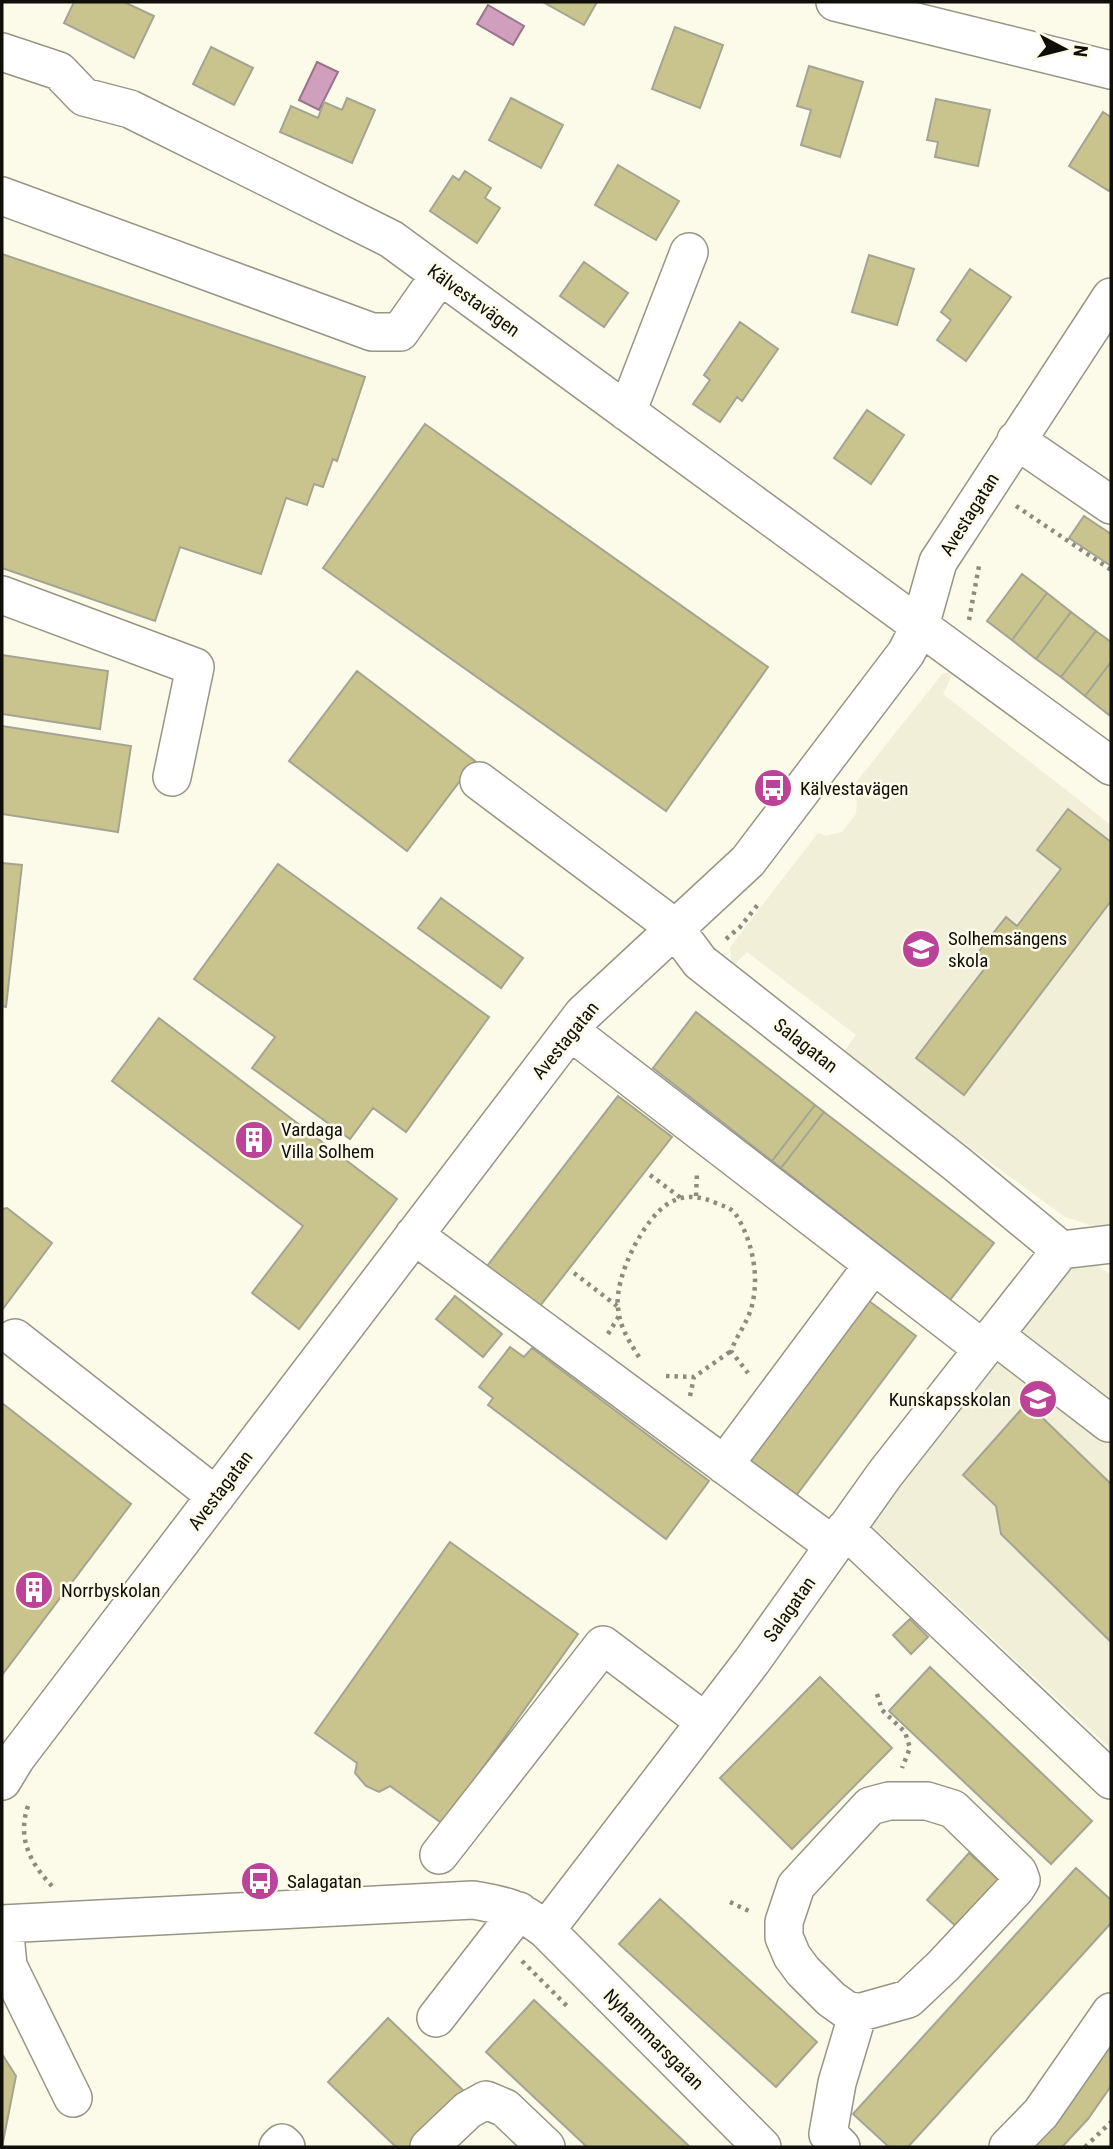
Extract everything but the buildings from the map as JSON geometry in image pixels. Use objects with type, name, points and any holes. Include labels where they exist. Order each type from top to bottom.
[{"type":"street","points":[[835,2],[1111,70]]},
{"type":"street","name":"Kälvestavägen","points":[[2,52],[59,71],[84,97],[131,109],[391,240],[1111,766]]},
{"type":"street","points":[[2,196],[372,332],[400,332],[440,275]]},
{"type":"street","points":[[627,412],[689,252]]},
{"type":"street","name":"Avestagatan","points":[[17,1790],[16,1758],[583,1014],[748,861],[906,653],[920,625],[938,562],[1111,297]]},
{"type":"street","points":[[1016,440],[1111,505]]},
{"type":"street","points":[[2,595],[195,667],[173,777]]},
{"type":"street","name":"Salagatan","points":[[436,2018],[496,1941],[533,1921],[704,1721],[752,1661],[885,1474],[1061,1250],[957,1164],[700,962],[674,927],[479,781]]},
{"type":"street","points":[[570,1031],[873,1265],[1109,1423],[1111,1421]]},
{"type":"street","points":[[414,1235],[724,1465],[840,1537],[1111,1780]]},
{"type":"street","points":[[1061,1250],[1111,1244]]},
{"type":"street","points":[[724,1465],[873,1265]]},
{"type":"street","points":[[15,1338],[216,1496]]},
{"type":"street","points":[[439,1855],[603,1645],[704,1721]]},
{"type":"street","points":[[888,1801],[927,1801],[953,1809],[1018,1872],[1021,1880],[943,1966],[908,1999],[858,2012],[838,2004],[803,1971],[792,1956],[783,1937],[784,1922],[796,1886],[870,1806],[888,1801]]},
{"type":"street","points":[[74,2098],[8,1966],[3,1924],[473,1900],[507,1906],[533,1921]]},
{"type":"street","name":"Nyhammarsgatan","points":[[533,1921],[762,2147]]},
{"type":"street","points":[[841,2147],[828,2134],[837,2083],[858,2012]]},
{"type":"street","points":[[1008,2147],[1041,2113],[1111,2012]]},
{"type":"street","points":[[429,2147],[468,2110],[486,2100],[505,2108],[546,2147]]},
{"type":"street","points":[[278,2147],[282,2143],[286,2147]]},
{"type":"path","points":[[1016,506],[1111,570]]},
{"type":"path","points":[[650,1175],[682,1199]]},
{"type":"path","points":[[644,1362],[624,1333],[617,1306],[618,1289],[625,1265],[638,1239],[660,1210],[670,1203],[696,1196],[730,1208],[738,1217],[754,1262],[756,1284],[751,1309],[731,1351],[694,1377],[661,1375]]},
{"type":"path","points":[[574,1273],[617,1306]]},
{"type":"path","points":[[731,1351],[772,1400]]},
{"type":"path","points":[[877,1694],[882,1710],[905,1732],[910,1748],[888,1801]]},
{"type":"path","points":[[17,1790],[27,1809],[23,1828],[26,1849],[39,1872],[56,1890],[56,1921]]},
{"type":"path","points":[[496,1941],[514,1953],[573,2011]]},
{"type":"path","points":[[1085,2147],[1111,2122]]},
{"type":"shaded area","points":[[488,5],[524,26],[513,45],[477,24]]},
{"type":"shaded area","points":[[317,62],[338,72],[319,110],[299,100]]},
{"type":"shaded area","name":"Solhemsängens skola","points":[[943,673],[953,673],[943,694],[1111,825],[1111,1224],[1097,1227],[1065,1217],[842,1054],[856,1035],[747,952],[732,967],[730,947],[818,833],[826,836],[842,832],[856,814],[857,802],[850,790]]},
{"type":"shaded area","name":"Kunskapsskolan","points":[[1079,1252],[1111,1275],[1111,1749],[869,1523]]},
{"type":"place","name":"Kälvestavägen","points":[[773,788]]},
{"type":"place","name":"Solhemsängens skola","points":[[921,949]]},
{"type":"place","name":"Vardaga Villa Solhem","points":[[254,1140]]},
{"type":"place","name":"Kunskapsskolan","points":[[1038,1399]]},
{"type":"place","name":"Norrbyskolan","points":[[34,1590]]},
{"type":"place","name":"Salagatan","points":[[260,1881]]}]
